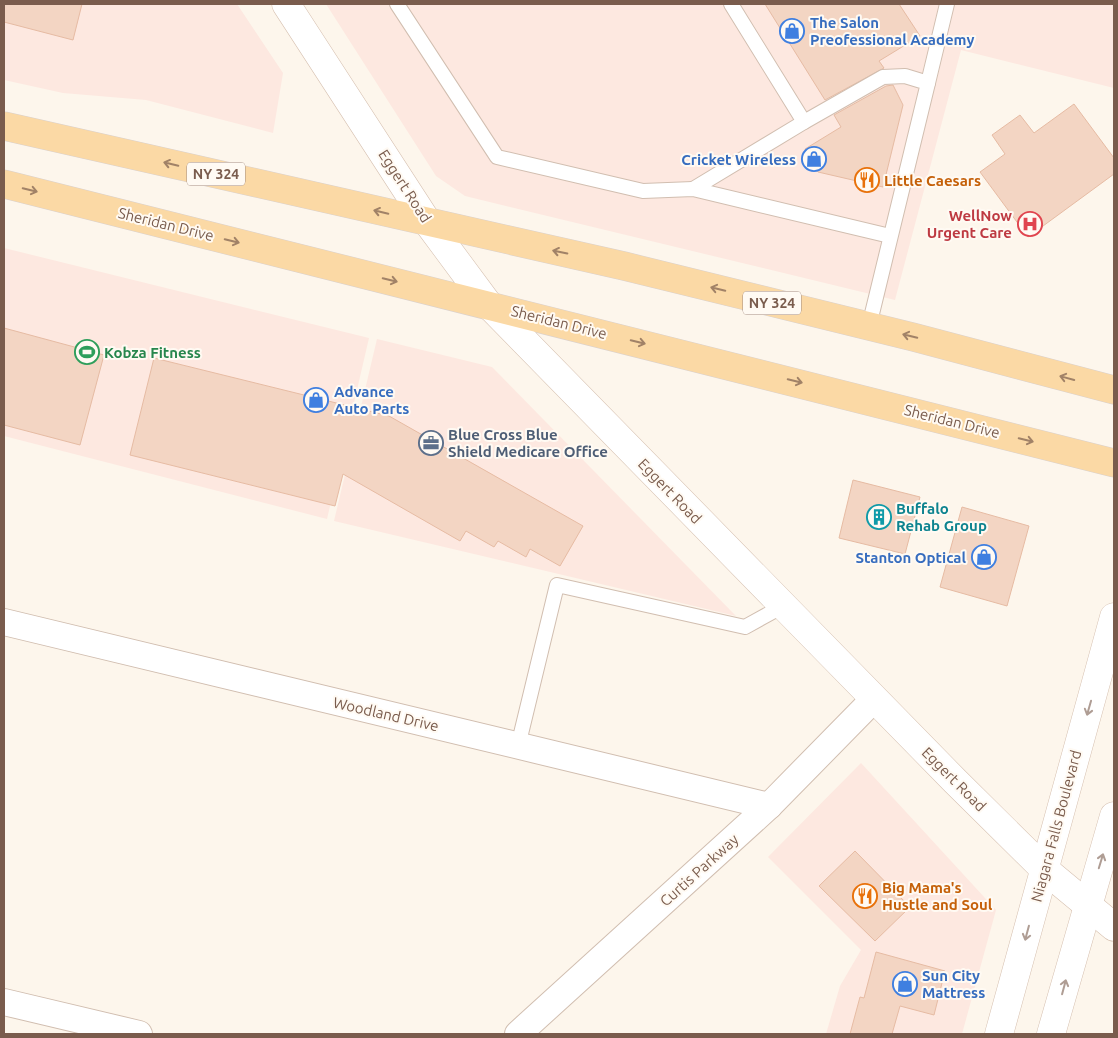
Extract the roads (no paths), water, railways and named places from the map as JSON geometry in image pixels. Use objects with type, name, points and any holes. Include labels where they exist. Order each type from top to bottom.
[{"type":"main road","name":"Eggert Road","points":[[286,4],[428,223],[488,304],[874,699],[1044,869],[1114,927]]},
{"type":"main road","name":"NY 324","points":[[4,126],[624,266],[869,326],[1114,390]]},
{"type":"main road","name":"Sheridan Drive","points":[[4,184],[1114,462]]},
{"type":"main road","name":"Niagara Falls Boulevard","points":[[999,1034],[1114,617]]},
{"type":"main road","points":[[1051,1034],[1114,816]]},
{"type":"street","name":"Woodland Drive","points":[[4,622],[769,806]]},
{"type":"street","name":"Curtis Parkway","points":[[518,1034],[769,806],[874,699]]},
{"type":"street","points":[[4,1002],[139,1034]]},
{"type":"lane","points":[[398,4],[497,157],[643,192],[693,189],[890,236]]},
{"type":"lane","points":[[731,4],[804,122]]},
{"type":"lane","points":[[869,326],[947,4]]},
{"type":"lane","points":[[693,189],[883,77],[899,76],[928,83]]},
{"type":"lane","points":[[518,746],[557,585],[744,627],[783,606]]},
{"type":"place","name":"The Salon Preofessional Academy","points":[[792,31]]},
{"type":"place","name":"Cricket Wireless","points":[[814,159]]},
{"type":"place","name":"Little Caesars","points":[[867,180]]},
{"type":"place","name":"WellNow Urgent Care","points":[[1030,224]]},
{"type":"place","name":"Kobza Fitness","points":[[87,352]]},
{"type":"place","name":"Advance Auto Parts","points":[[316,400]]},
{"type":"place","name":"Blue Cross Blue Shield Medicare Office","points":[[431,443]]},
{"type":"place","name":"Buffalo Rehab Group","points":[[879,517]]},
{"type":"place","name":"Stanton Optical","points":[[984,557]]},
{"type":"place","name":"Big Mama's Hustle and Soul","points":[[865,896]]},
{"type":"place","name":"Sun City Mattress","points":[[905,984]]}]
